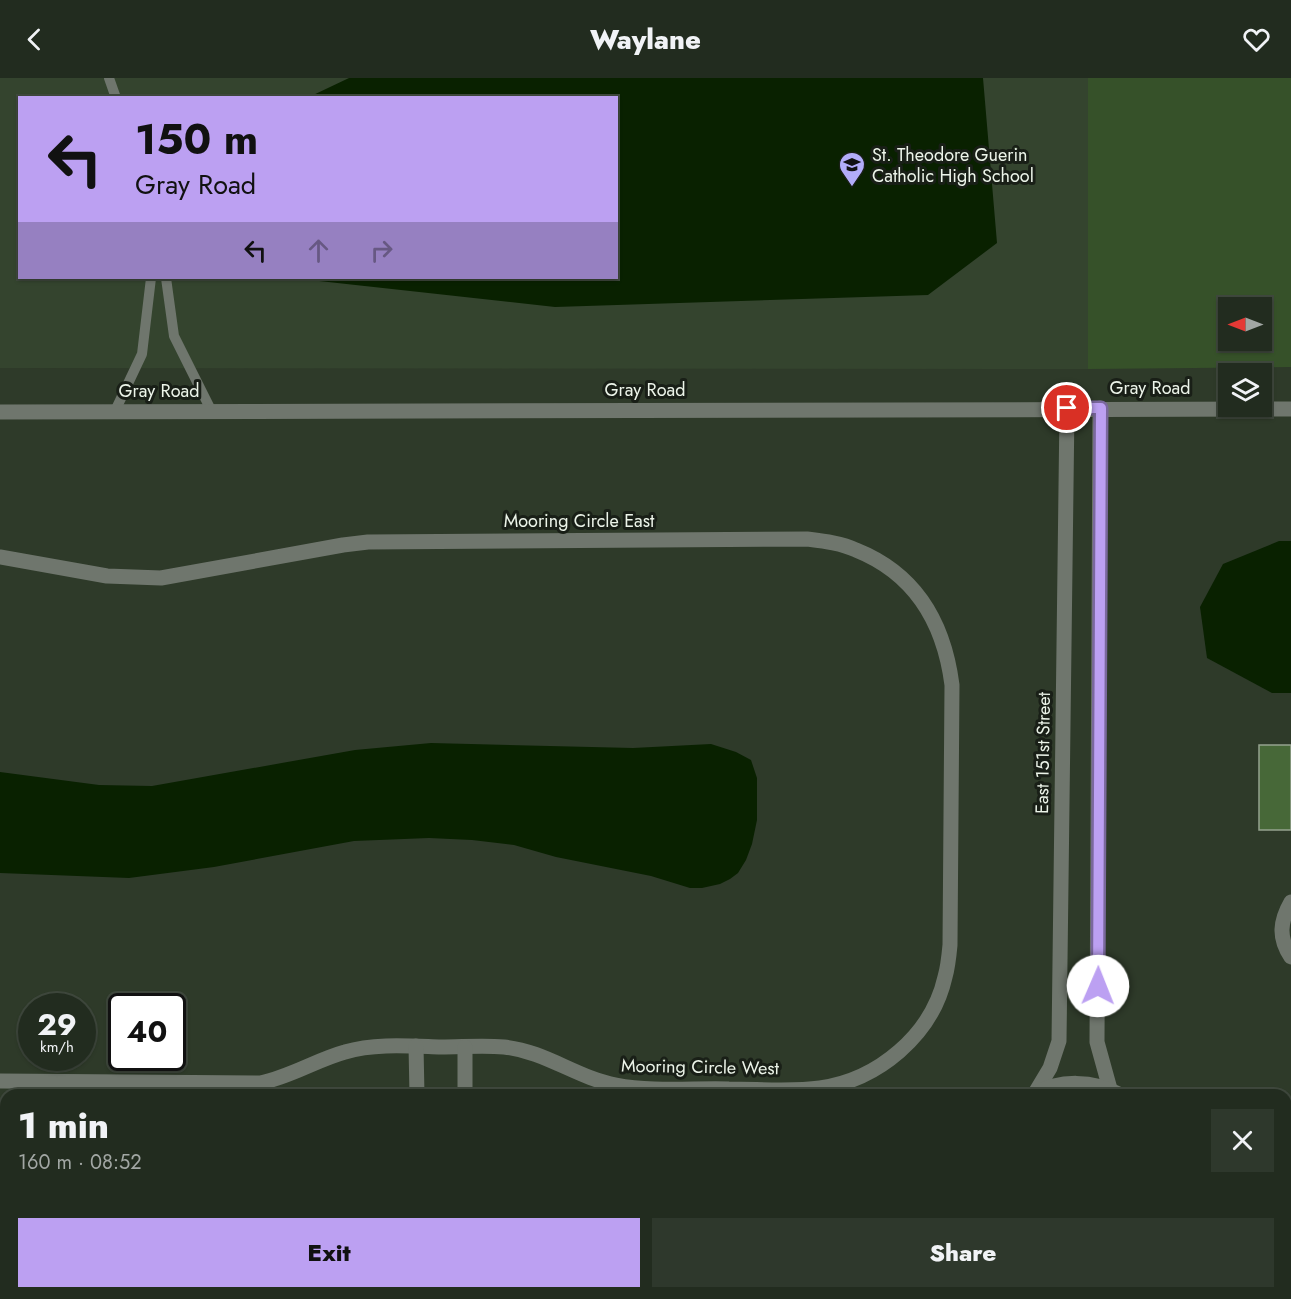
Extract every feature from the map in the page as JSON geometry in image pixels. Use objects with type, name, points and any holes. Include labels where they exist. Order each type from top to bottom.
[{"type":"street","name":"East 151st Street","points":[[1037,1089],[1050,1068],[1059,1041],[1067,408]]},
{"type":"street","points":[[1101,408],[1097,1042],[1115,1089]]},
{"type":"street","name":"Gray Road","points":[[0,412],[1291,409]]},
{"type":"street","name":"Mooring Circle East","points":[[0,556],[107,576],[141,579],[185,575],[368,542],[807,539],[856,549],[888,567],[905,581],[921,598],[939,628],[952,685],[951,815]]},
{"type":"street","name":"Mooring Circle West","points":[[0,1081],[260,1083],[280,1079],[348,1051],[372,1047],[416,1046],[504,1047],[554,1060],[593,1079],[635,1088],[820,1088],[864,1075],[885,1063],[910,1042],[931,1014],[945,978],[950,945],[951,815]]},
{"type":"street","points":[[1291,902],[1284,914],[1281,932],[1285,947],[1291,957]]},
{"type":"street","points":[[416,1046],[417,1089]]},
{"type":"street","points":[[465,1047],[465,1089]]},
{"type":"street","points":[[1046,1089],[1072,1083],[1092,1084],[1107,1089]]},
{"type":"lane","points":[[109,78],[115,96]]},
{"type":"lane","points":[[115,411],[142,354],[151,279]]},
{"type":"lane","points":[[166,279],[174,336],[211,410]]},
{"type":"shaded area","name":"St. Theodore Guerin Catholic High School","points":[[0,78],[1088,78],[1088,369],[0,368]]},
{"type":"shaded area","points":[[349,78],[983,78],[997,243],[928,295],[555,307],[301,279],[618,279],[618,96],[311,96]]},
{"type":"shaded area","points":[[1088,78],[1291,78],[1291,367],[1272,367],[1272,363],[1218,363],[1218,368],[1088,369]]},
{"type":"shaded area","points":[[1279,541],[1291,541],[1291,693],[1272,693],[1207,658],[1200,607],[1223,564]]},
{"type":"shaded area","points":[[431,743],[633,748],[711,744],[736,752],[751,760],[757,778],[757,820],[752,844],[738,873],[720,884],[702,888],[690,888],[651,876],[556,857],[514,845],[429,838],[354,841],[214,867],[129,878],[0,873],[0,772],[99,785],[152,786],[355,750]]},
{"type":"building","points":[[1259,745],[1291,745],[1291,830],[1259,830]]},
{"type":"place","name":"St. Theodore Guerin Catholic High School","points":[[852,188]]},
{"type":"route","points":[[1067,408],[1101,408],[1098,986]]}]
